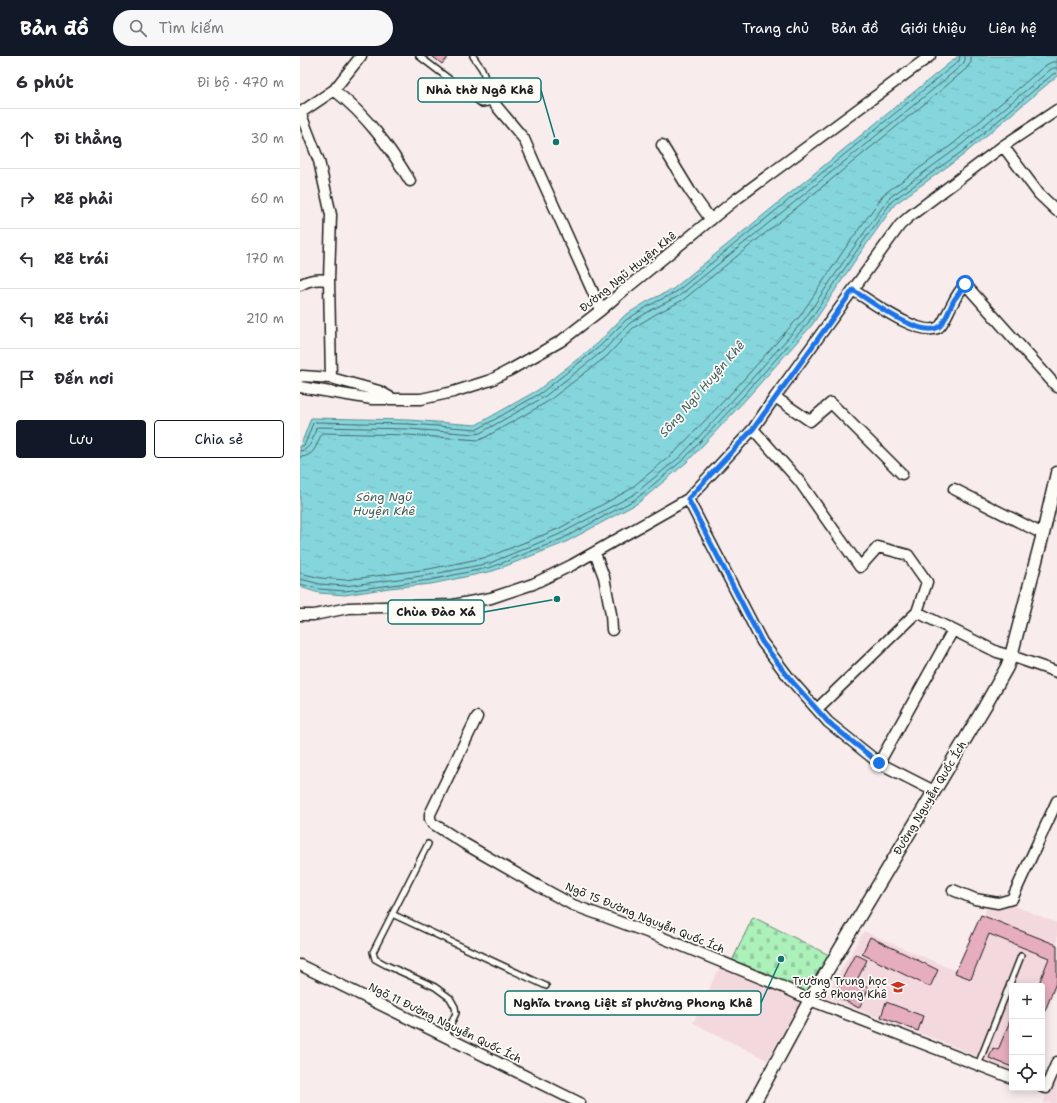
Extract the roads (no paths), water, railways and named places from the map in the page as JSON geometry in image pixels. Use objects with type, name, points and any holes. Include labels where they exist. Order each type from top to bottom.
[{"type":"street","points":[[331,378],[329,280],[331,215],[319,161],[300,113],[334,90],[361,56]]},
{"type":"street","name":"Đường Ngũ Huyện Khê","points":[[301,389],[372,400],[421,399],[453,392],[491,380],[510,370],[561,341],[741,196],[930,56]]},
{"type":"street","points":[[334,90],[361,114],[380,135],[410,181]]},
{"type":"street","points":[[493,102],[524,139],[601,310]]},
{"type":"street","points":[[300,615],[314,615],[348,608],[453,605],[491,598],[533,584],[572,565],[688,499],[753,429],[900,225],[1003,146],[1057,110]]},
{"type":"street","points":[[662,145],[690,191],[711,220]]},
{"type":"street","points":[[1003,146],[1039,194],[1057,211]]},
{"type":"street","points":[[300,285],[307,281],[320,279],[329,280]]},
{"type":"street","points":[[853,290],[910,325],[926,329],[934,329],[940,326],[965,284],[1057,387]]},
{"type":"street","points":[[300,377],[331,378],[379,391],[393,399]]},
{"type":"street","points":[[775,397],[810,421],[831,402],[902,474]]},
{"type":"street","points":[[753,429],[800,482],[860,566],[878,547],[908,555],[927,582],[917,612],[817,709]]},
{"type":"street","name":"Đường Nguyễn Quốc Ích","points":[[754,1103],[810,1000],[1007,667],[1043,534],[1057,473]]},
{"type":"street","points":[[954,489],[1043,534]]},
{"type":"street","points":[[688,499],[762,642],[790,679],[828,722],[879,763],[934,791]]},
{"type":"street","points":[[595,552],[604,577],[611,614],[612,630]]},
{"type":"street","points":[[917,612],[997,652],[1056,670]]},
{"type":"street","points":[[879,763],[953,630]]},
{"type":"street","name":"Ngõ 15 Đường Nguyễn Quốc Ích","points":[[477,717],[430,814],[432,822],[465,844],[538,886],[573,904],[663,938],[783,987],[810,1000],[1009,1077]]},
{"type":"street","points":[[953,890],[975,899],[998,903],[1012,899],[1057,801]]},
{"type":"street","name":"Ngõ 11 Đường Nguyễn Quốc Ích","points":[[300,965],[580,1103]]},
{"type":"street","points":[[1045,1088],[1057,1062]]},
{"type":"lane","points":[[419,56],[482,104],[493,102],[482,69],[473,56]]},
{"type":"lane","points":[[428,844],[374,952],[375,959],[386,966],[435,987],[450,998],[455,1007],[456,1013],[445,1036]]},
{"type":"lane","points":[[392,914],[546,986]]},
{"type":"lane","points":[[978,1065],[1021,956]]},
{"type":"water","name":"Sông Ngũ Huyện Khê","points":[[958,56],[1057,56],[1057,76],[962,156],[895,204],[812,325],[687,462],[638,503],[564,543],[493,571],[431,584],[389,588],[345,595],[319,593],[300,587],[300,447],[311,418],[409,420],[476,425],[538,390],[597,344],[624,316],[648,301],[673,289]]},
{"type":"place","name":"Nhà thờ Ngô Khê","points":[[556,142]]},
{"type":"place","name":"Chùa Đào Xá","points":[[557,599]]},
{"type":"place","name":"Nghĩa trang Liệt sĩ phường Phong Khê","points":[[781,959]]},
{"type":"place","name":"Trường Trung học cơ sở Phong Khê","points":[[898,987]]}]
